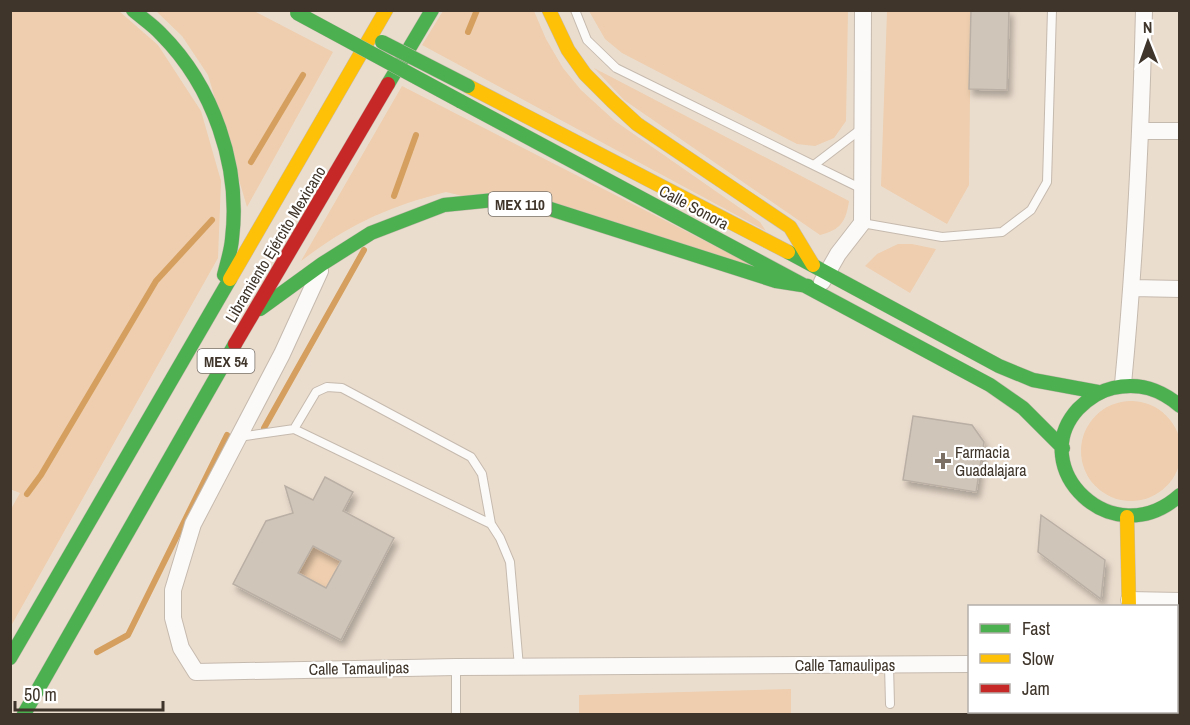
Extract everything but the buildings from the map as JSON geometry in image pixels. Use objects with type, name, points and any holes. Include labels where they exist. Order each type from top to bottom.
[{"type":"main road","points":[[134,10],[168,41],[189,67],[209,103],[225,145],[234,196],[232,252],[209,319]]},
{"type":"main road","points":[[321,10],[337,19]]},
{"type":"main road","name":"Libramiento Ejército Mexicano","points":[[10,658],[209,319],[386,10]]},
{"type":"main road","name":"Libramiento Ejército Mexicano","points":[[24,714],[251,316],[432,10]]},
{"type":"main road","points":[[549,10],[568,50],[585,74],[612,101],[638,124],[790,227],[820,269]]},
{"type":"main road","name":"Calle Sonora","points":[[294,12],[813,288],[990,385],[1023,408],[1063,448]]},
{"type":"main road","name":"Calle Sonora","points":[[355,28],[820,269],[999,366],[1034,380],[1098,392]]},
{"type":"main road","name":"MEX 110","points":[[251,316],[322,264],[371,233],[444,205],[494,201],[541,206],[776,280],[813,288]]},
{"type":"main road","name":"Calle Sonora","points":[[1179,406],[1163,393],[1144,386],[1123,384],[1098,392],[1080,406],[1068,425],[1063,448],[1065,469],[1074,488],[1088,503],[1106,513],[1126,517],[1146,516],[1163,508],[1179,495]]},
{"type":"main road","points":[[1126,517],[1129,603]]},
{"type":"street","points":[[813,288],[820,269],[862,223],[860,188],[863,10]]},
{"type":"street","points":[[1123,384],[1132,288],[1141,131],[1144,10]]},
{"type":"street","points":[[1141,131],[1179,131]]},
{"type":"street","name":"Calle Tamaulipas","points":[[322,264],[282,354],[193,524],[173,590],[172,618],[181,648],[196,672],[456,667],[968,664]]},
{"type":"street","points":[[1132,288],[1179,289]]},
{"type":"street","points":[[1129,603],[1179,601]]},
{"type":"lane","points":[[575,10],[587,40],[616,68],[860,188]]},
{"type":"lane","points":[[862,223],[942,237],[1002,232],[1031,210],[1047,182],[1052,10]]},
{"type":"lane","points":[[814,165],[861,129]]},
{"type":"lane","points":[[294,429],[316,393],[327,387],[342,388],[471,457],[482,474],[490,524],[500,538],[510,562],[519,667]]},
{"type":"lane","points":[[238,437],[294,429],[490,524]]},
{"type":"lane","points":[[889,665],[890,704]]},
{"type":"lane","points":[[456,667],[456,714]]},
{"type":"shaded area","points":[[11,11],[119,11],[158,45],[201,111],[221,181],[218,258],[11,626],[11,509],[20,493],[10,489]]},
{"type":"shaded area","points":[[156,11],[254,11],[333,52],[247,207],[208,75],[182,36]]},
{"type":"shaded area","points":[[443,11],[534,11],[546,39],[563,68],[581,90],[615,121],[760,222],[766,231],[422,45]]},
{"type":"shaded area","points":[[589,11],[848,11],[846,121],[834,138],[815,146],[797,144],[622,53],[605,39]]},
{"type":"shaded area","points":[[887,11],[971,11],[969,185],[947,224],[881,186]]},
{"type":"shaded area","points":[[594,68],[849,201],[844,220],[833,231],[820,235],[624,100]]},
{"type":"shaded area","points":[[402,86],[760,269],[446,192],[405,204],[370,218],[336,237],[301,261]]},
{"type":"shaded area","points":[[898,244],[912,244],[936,249],[910,293],[865,266],[877,254]]},
{"type":"shaded area","points":[[1131,401],[1150,405],[1166,416],[1177,432],[1181,451],[1177,470],[1166,486],[1150,497],[1131,501],[1112,497],[1096,486],[1085,470],[1081,451],[1085,432],[1096,416],[1112,405]]},
{"type":"shaded area","points":[[313,546],[341,561],[326,588],[298,573]]},
{"type":"shaded area","points":[[791,689],[791,714],[579,714],[579,695]]},
{"type":"waterway","points":[[468,32],[477,10]]},
{"type":"waterway","points":[[251,162],[303,75]]},
{"type":"waterway","points":[[394,196],[416,135]]},
{"type":"waterway","points":[[27,494],[41,475],[156,281],[212,220]]},
{"type":"waterway","points":[[264,428],[364,250]]},
{"type":"waterway","points":[[97,652],[128,635],[227,435]]},
{"type":"traffic: fast","points":[[133,10],[158,31],[179,55],[209,102],[219,129],[232,183],[234,211],[230,252],[224,275]]},
{"type":"traffic: fast","points":[[388,84],[432,10]]},
{"type":"traffic: fast","points":[[297,13],[460,101]]},
{"type":"traffic: fast","points":[[382,42],[468,86]]},
{"type":"traffic: fast","points":[[460,101],[990,385],[1023,408],[1063,448]]},
{"type":"traffic: fast","points":[[260,309],[322,264],[371,233],[444,205],[494,200],[541,206],[776,281],[808,286]]},
{"type":"traffic: fast","points":[[788,252],[999,366],[1033,380],[1098,392]]},
{"type":"traffic: fast","points":[[10,658],[230,279]]},
{"type":"traffic: fast","points":[[24,714],[235,344]]},
{"type":"traffic: fast","points":[[1180,406],[1165,395],[1149,388],[1123,386],[1103,391],[1078,409],[1064,432],[1062,455],[1069,478],[1084,497],[1104,510],[1128,515],[1154,511],[1180,495]]},
{"type":"traffic: slow","points":[[230,279],[386,10]]},
{"type":"traffic: slow","points":[[549,10],[568,50],[585,74],[612,101],[637,124],[790,227],[813,265]]},
{"type":"traffic: slow","points":[[468,86],[788,252]]},
{"type":"traffic: slow","points":[[1127,517],[1129,605]]},
{"type":"traffic: jam","points":[[235,344],[388,84]]},
{"type":"place","name":"Farmacia Guadalajara","points":[[943,461]]}]
